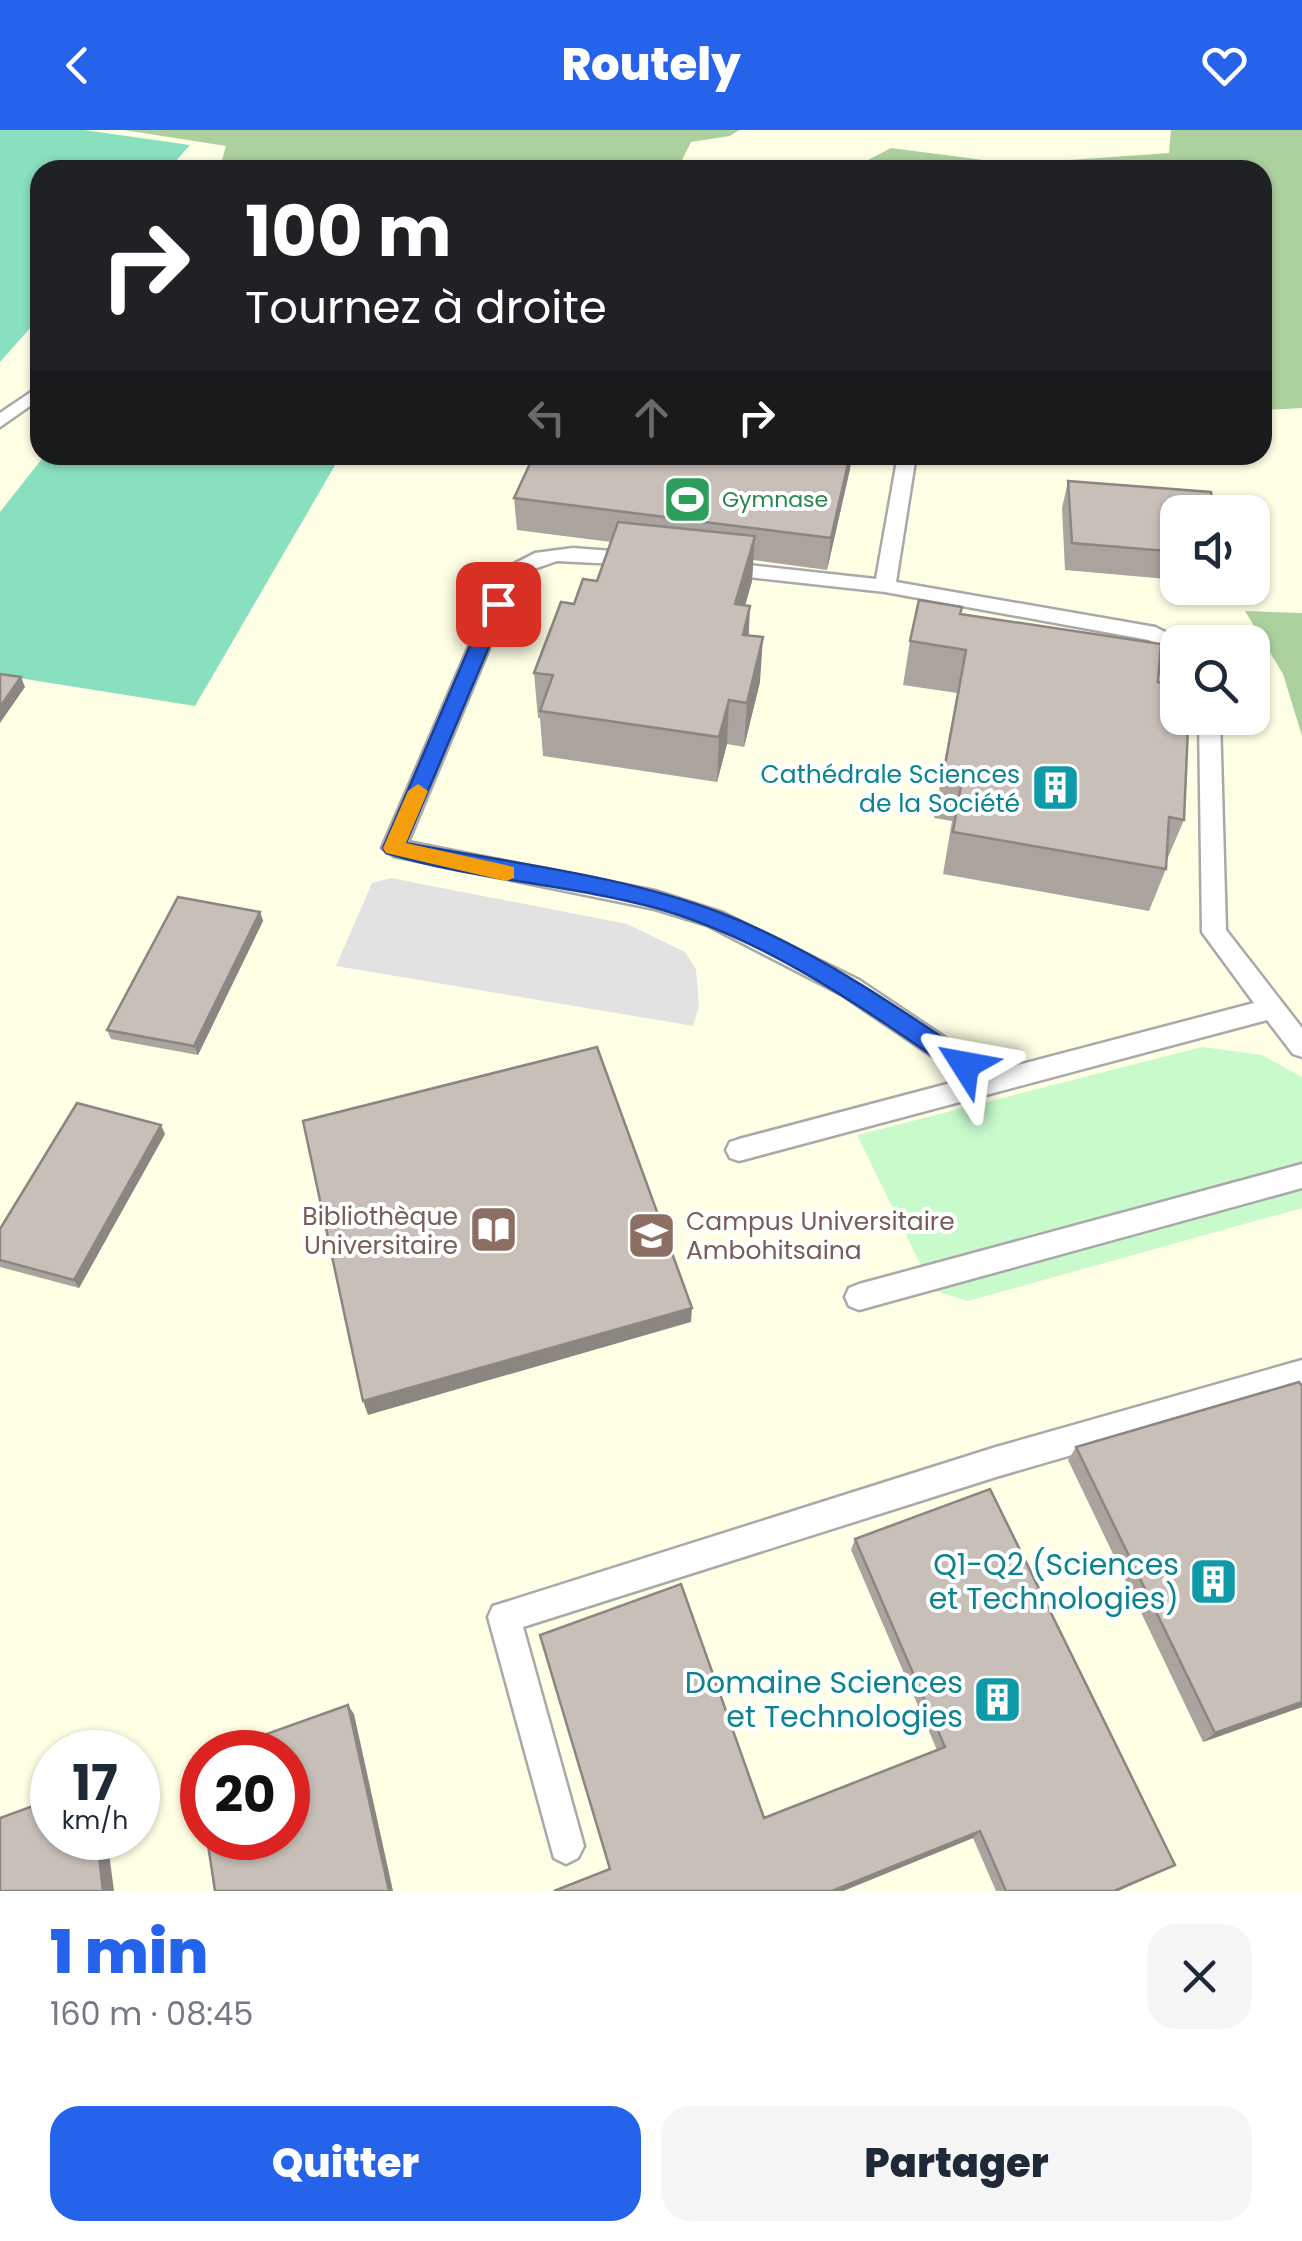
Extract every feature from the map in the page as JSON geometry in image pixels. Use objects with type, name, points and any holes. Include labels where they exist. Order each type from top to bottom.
[{"type":"lane","points":[[0,422],[30,398]]},
{"type":"lane","points":[[885,586],[905,465]]},
{"type":"lane","points":[[654,561],[577,552],[536,555],[512,570],[394,848],[655,900],[715,920],[850,987],[994,1084]]},
{"type":"lane","points":[[692,565],[885,586],[1160,637]]},
{"type":"lane","points":[[1210,735],[1214,932],[1302,1047]]},
{"type":"lane","points":[[740,1150],[1272,1009]]},
{"type":"lane","points":[[860,1297],[1302,1176]]},
{"type":"lane","points":[[566,1846],[504,1617],[996,1462],[1302,1374]]},
{"type":"shaded area","name":"Campus Universitaire Ambohitsaina","points":[[0,130],[1302,130],[1302,1891],[0,1891]]},
{"type":"shaded area","points":[[391,878],[627,924],[685,952],[696,969],[699,1006],[693,1026],[336,966],[372,883]]},
{"type":"green space","points":[[0,130],[84,130],[190,145],[177,160],[30,160],[30,328],[0,362]]},
{"type":"green space","points":[[124,130],[739,130],[730,136],[691,142],[682,160],[222,160],[226,146]]},
{"type":"green space","points":[[1171,130],[1302,130],[1302,408],[1272,410],[1272,160],[1070,160],[1169,153]]},
{"type":"green space","points":[[891,148],[983,160],[868,160]]},
{"type":"green space","points":[[37,465],[335,465],[195,706],[0,675],[0,512]]},
{"type":"green space","points":[[1245,611],[1302,613],[1302,736],[1283,674],[1270,652],[1270,625],[1253,625]]},
{"type":"green space","points":[[1202,1047],[1262,1055],[1302,1077],[1302,1208],[968,1301],[933,1290],[857,1135]]},
{"type":"building","points":[[529,465],[848,465],[831,538],[514,498]]},
{"type":"building","points":[[1068,481],[1211,492],[1211,495],[1160,495],[1160,550],[1072,543]]},
{"type":"building","points":[[618,522],[755,536],[735,604],[750,606],[743,635],[763,637],[747,703],[729,700],[719,737],[540,711],[553,675],[534,673],[561,602],[574,604],[583,579],[597,581]]},
{"type":"building","name":"Cathédrale Sciences de la Société","points":[[919,600],[962,607],[960,614],[1160,644],[1160,735],[1188,735],[1184,820],[1169,817],[1166,869],[953,832],[962,779],[943,776],[966,650],[910,641]]},
{"type":"building","points":[[0,674],[21,677],[0,707]]},
{"type":"building","points":[[178,897],[260,912],[194,1046],[107,1030]]},
{"type":"building","name":"Bibliothèque Universitaire","points":[[597,1047],[692,1308],[363,1401],[303,1121]]},
{"type":"building","points":[[77,1103],[161,1125],[74,1280],[0,1260],[0,1229]]},
{"type":"building","name":"Q1-Q2 (Sciences et Technologies)","points":[[1299,1382],[1302,1702],[1215,1733],[1076,1447]]},
{"type":"building","name":"Domaine Sciences et Technologies","points":[[990,1489],[1175,1865],[1114,1891],[1006,1891],[980,1831],[832,1891],[554,1891],[610,1869],[540,1635],[681,1584],[764,1818],[945,1747],[855,1539]]},
{"type":"building","points":[[348,1705],[389,1891],[215,1891],[210,1860],[310,1860],[310,1730],[278,1730]]},
{"type":"building","points":[[30,1807],[30,1860],[99,1860],[103,1891],[0,1891],[0,1818]]},
{"type":"slow traffic","points":[[418,791],[394,848],[506,873]]},
{"type":"place","name":"Gymnase","points":[[687,499]]},
{"type":"place","name":"Cathédrale Sciences de la Société","points":[[1055,788]]},
{"type":"place","name":"Bibliothèque Universitaire","points":[[493,1230]]},
{"type":"place","name":"Campus Universitaire Ambohitsaina","points":[[651,1235]]},
{"type":"place","name":"Q1-Q2 (Sciences et Technologies)","points":[[1214,1582]]},
{"type":"place","name":"Domaine Sciences et Technologies","points":[[998,1700]]},
{"type":"route","points":[[498,604],[394,848],[655,900],[715,920],[850,987],[965,1065]]}]
